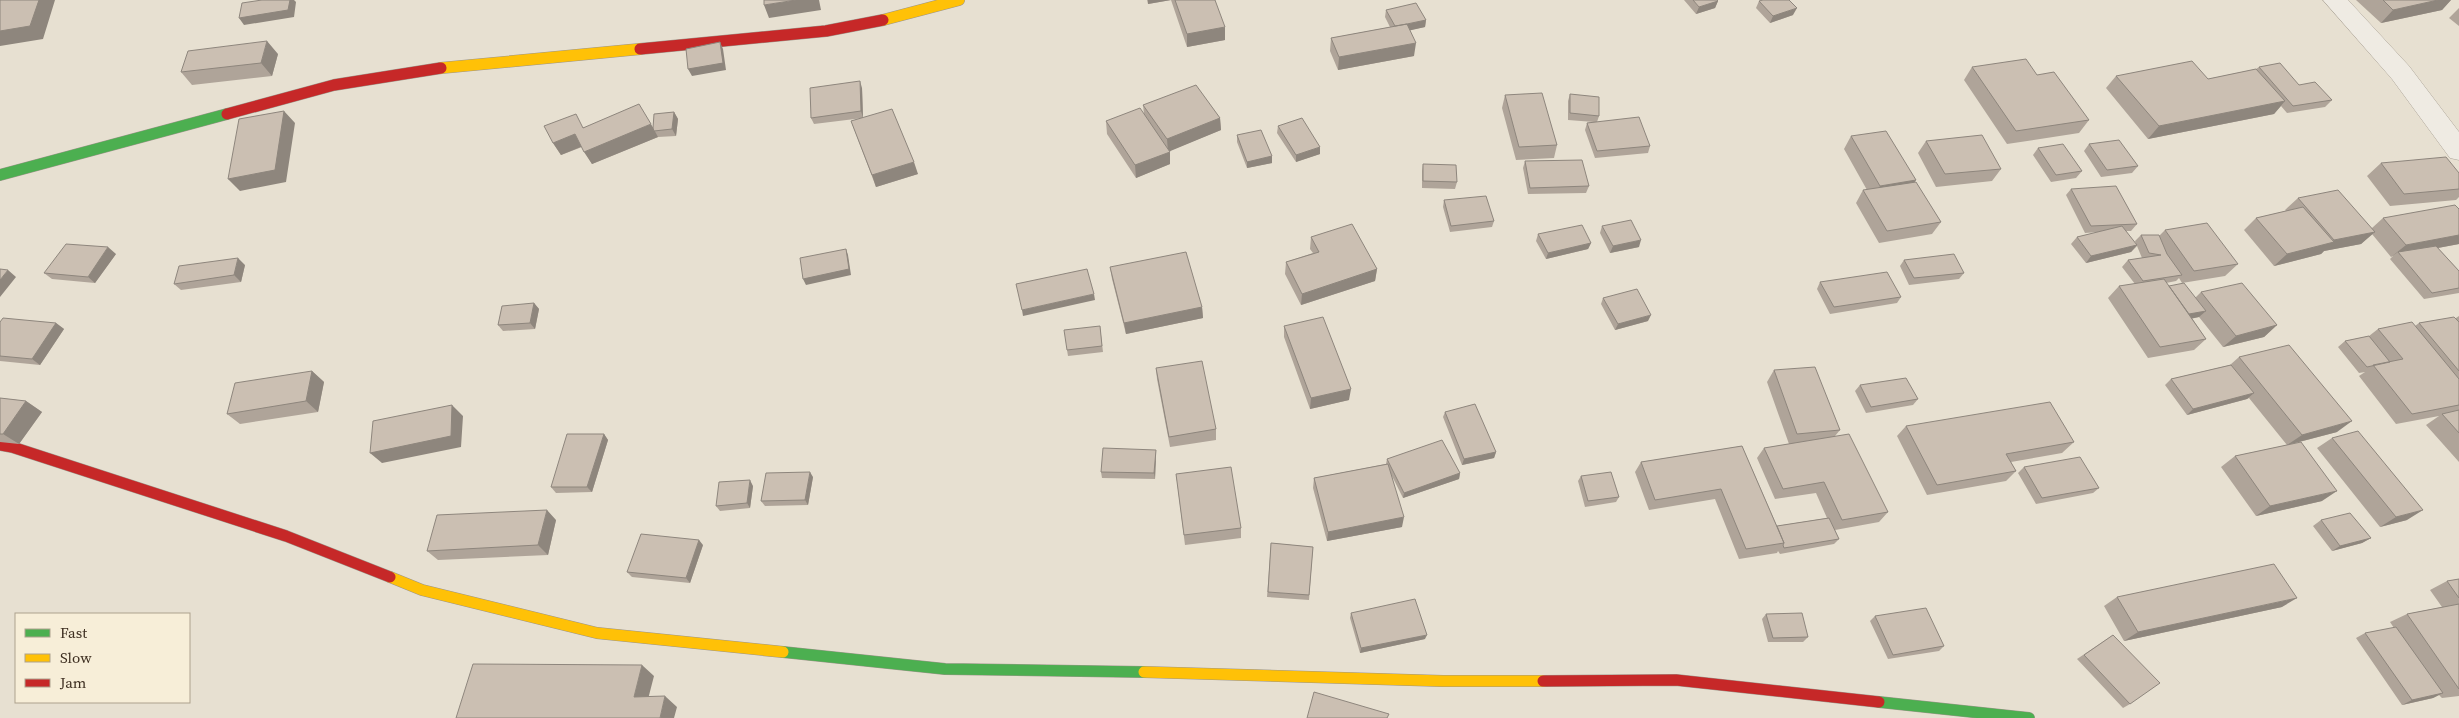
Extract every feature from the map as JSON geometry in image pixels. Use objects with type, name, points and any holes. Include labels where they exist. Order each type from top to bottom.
[{"type":"street","points":[[0,175],[334,85],[427,69],[826,31],[900,18],[959,0]]},
{"type":"street","points":[[2334,0],[2360,24],[2412,84],[2459,151]]},
{"type":"street","points":[[0,445],[12,447],[286,536],[422,590],[597,633],[945,669],[1262,674],[1487,682],[1676,680],[2029,718]]},
{"type":"building","points":[[0,0],[39,0],[30,26],[0,31]]},
{"type":"building","points":[[262,0],[290,0],[288,10],[239,18],[242,3]]},
{"type":"building","points":[[764,0],[796,0],[764,5]]},
{"type":"building","points":[[1175,0],[1215,0],[1225,27],[1187,34]]},
{"type":"building","points":[[1693,0],[1717,0],[1718,1],[1699,7]]},
{"type":"building","points":[[1789,0],[1797,8],[1773,16],[1759,1]]},
{"type":"building","points":[[2383,0],[2438,0],[2393,10]]},
{"type":"building","points":[[1416,3],[1426,20],[1395,26],[1386,10]]},
{"type":"building","points":[[1407,24],[1416,43],[1339,57],[1331,38]]},
{"type":"building","points":[[267,41],[261,63],[181,72],[188,51]]},
{"type":"building","points":[[720,42],[723,63],[688,69],[686,49]]},
{"type":"building","points":[[2026,59],[2037,75],[2054,72],[2089,120],[2016,131],[1972,67]]},
{"type":"building","points":[[2192,61],[2208,79],[2256,69],[2285,101],[2159,126],[2116,76]]},
{"type":"building","points":[[2280,63],[2299,85],[2315,82],[2332,100],[2293,106],[2259,67]]},
{"type":"building","points":[[860,81],[861,111],[811,118],[810,88]]},
{"type":"building","points":[[1196,85],[1220,118],[1167,139],[1143,105]]},
{"type":"building","points":[[1542,93],[1557,145],[1519,147],[1505,95]]},
{"type":"building","points":[[1570,94],[1599,97],[1599,116],[1570,113]]},
{"type":"building","points":[[639,104],[651,124],[584,152],[575,134],[553,143],[544,126],[576,114],[583,128]]},
{"type":"building","points":[[1140,108],[1170,152],[1135,165],[1106,121]]},
{"type":"building","points":[[892,109],[914,162],[872,175],[851,121]]},
{"type":"building","points":[[284,111],[275,170],[228,179],[239,119]]},
{"type":"building","points":[[674,112],[672,129],[654,131],[654,114]]},
{"type":"building","points":[[1639,117],[1650,146],[1597,151],[1587,123]]},
{"type":"building","points":[[1302,118],[1320,147],[1296,155],[1278,126]]},
{"type":"building","points":[[1261,130],[1272,156],[1247,162],[1237,135]]},
{"type":"building","points":[[1886,131],[1916,180],[1880,186],[1851,136]]},
{"type":"building","points":[[1982,135],[2001,169],[1945,174],[1926,141]]},
{"type":"building","points":[[2119,140],[2138,166],[2107,170],[2089,144]]},
{"type":"building","points":[[2063,144],[2082,171],[2056,175],[2038,148]]},
{"type":"building","points":[[2446,157],[2459,173],[2459,189],[2404,194],[2381,163]]},
{"type":"building","points":[[1582,160],[1589,186],[1530,188],[1525,161]]},
{"type":"building","points":[[1423,164],[1456,165],[1457,182],[1423,181]]},
{"type":"building","points":[[1916,182],[1941,222],[1887,231],[1863,190]]},
{"type":"building","points":[[2116,186],[2137,224],[2091,226],[2071,189]]},
{"type":"building","points":[[2338,190],[2375,232],[2334,240],[2298,198]]},
{"type":"building","points":[[1486,196],[1494,221],[1451,226],[1444,200]]},
{"type":"building","points":[[2455,205],[2459,209],[2459,235],[2406,245],[2383,218]]},
{"type":"building","points":[[2303,207],[2334,242],[2287,254],[2256,218]]},
{"type":"building","points":[[1631,220],[1641,240],[1613,246],[1602,226]]},
{"type":"building","points":[[2207,223],[2238,264],[2194,271],[2165,230]]},
{"type":"building","points":[[1352,224],[1377,269],[1302,294],[1286,262],[1319,252],[1311,237]]},
{"type":"building","points":[[1582,225],[1591,243],[1548,253],[1538,234]]},
{"type":"building","points":[[2122,226],[2137,245],[2091,256],[2077,237]]},
{"type":"building","points":[[2141,235],[2159,235],[2167,254],[2182,275],[2143,281],[2128,260],[2161,255],[2149,253]]},
{"type":"building","points":[[66,244],[108,247],[88,277],[44,273]]},
{"type":"building","points":[[2436,246],[2459,271],[2459,288],[2432,293],[2398,252]]},
{"type":"building","points":[[846,249],[849,269],[803,279],[800,258]]},
{"type":"building","points":[[1186,252],[1202,307],[1124,323],[1110,267]]},
{"type":"building","points":[[1954,254],[1964,273],[1914,278],[1904,260]]},
{"type":"building","points":[[238,258],[234,275],[174,284],[179,266]]},
{"type":"building","points":[[0,269],[8,270],[0,280]]},
{"type":"building","points":[[1087,269],[1094,294],[1022,310],[1016,284]]},
{"type":"building","points":[[1887,272],[1901,297],[1834,307],[1820,282]]},
{"type":"building","points":[[2164,279],[2206,339],[2160,347],[2119,286]]},
{"type":"building","points":[[2184,283],[2206,311],[2189,314],[2169,286]]},
{"type":"building","points":[[2242,283],[2277,325],[2236,336],[2201,292]]},
{"type":"building","points":[[1637,289],[1651,315],[1618,324],[1603,298]]},
{"type":"building","points":[[534,303],[530,323],[498,325],[502,306]]},
{"type":"building","points":[[1323,317],[1351,389],[1311,398],[1284,326]]},
{"type":"building","points":[[2454,317],[2459,322],[2459,371],[2419,323]]},
{"type":"building","points":[[3,318],[56,323],[32,359],[0,356],[0,322]]},
{"type":"building","points":[[2412,322],[2459,379],[2459,405],[2412,414],[2373,365],[2403,359],[2378,329]]},
{"type":"building","points":[[1100,326],[1102,346],[1067,350],[1064,330]]},
{"type":"building","points":[[2369,336],[2390,362],[2367,367],[2345,341]]},
{"type":"building","points":[[2289,345],[2352,421],[2302,435],[2239,357]]},
{"type":"building","points":[[1202,361],[1216,429],[1169,437],[1156,368]]},
{"type":"building","points":[[2231,365],[2254,393],[2193,409],[2171,379]]},
{"type":"building","points":[[1815,367],[1840,430],[1797,434],[1774,370]]},
{"type":"building","points":[[312,371],[306,401],[227,414],[235,383]]},
{"type":"building","points":[[1906,378],[1918,399],[1871,407],[1860,385]]},
{"type":"building","points":[[0,398],[26,401],[3,434],[0,434]]},
{"type":"building","points":[[2050,402],[2074,442],[2006,454],[2016,471],[1937,485],[1906,426]]},
{"type":"building","points":[[1475,404],[1496,452],[1464,459],[1445,412]]},
{"type":"building","points":[[452,405],[451,436],[370,453],[373,421]]},
{"type":"building","points":[[2459,410],[2459,433],[2442,414]]},
{"type":"building","points":[[2358,431],[2423,510],[2396,517],[2332,438]]},
{"type":"building","points":[[567,434],[604,434],[587,487],[551,487]]},
{"type":"building","points":[[1849,434],[1888,512],[1842,520],[1824,482],[1783,489],[1764,448]]},
{"type":"building","points":[[1442,440],[1460,473],[1404,493],[1387,459]]},
{"type":"building","points":[[2301,442],[2337,491],[2270,506],[2235,456]]},
{"type":"building","points":[[1742,446],[1784,543],[1746,549],[1721,489],[1655,500],[1641,462]]},
{"type":"building","points":[[1103,448],[1156,450],[1154,473],[1101,472]]},
{"type":"building","points":[[2080,457],[2099,488],[2042,498],[2024,467]]},
{"type":"building","points":[[1388,464],[1404,517],[1328,532],[1314,478]]},
{"type":"building","points":[[1231,467],[1241,528],[1184,535],[1176,474]]},
{"type":"building","points":[[810,472],[805,500],[761,501],[766,473]]},
{"type":"building","points":[[1611,472],[1619,497],[1588,501],[1581,476]]},
{"type":"building","points":[[750,480],[747,503],[716,506],[719,482]]},
{"type":"building","points":[[547,510],[538,545],[427,551],[437,515]]},
{"type":"building","points":[[2350,513],[2371,538],[2340,546],[2321,520]]},
{"type":"building","points":[[1829,518],[1839,539],[1784,548],[1784,543],[1777,526]]},
{"type":"building","points":[[641,534],[699,540],[686,578],[627,572]]},
{"type":"building","points":[[1271,543],[1313,547],[1309,595],[1268,592]]},
{"type":"building","points":[[2274,564],[2297,598],[2138,632],[2117,597]]},
{"type":"building","points":[[2459,579],[2459,598],[2447,581]]},
{"type":"building","points":[[1415,599],[1427,635],[1361,648],[1351,613]]},
{"type":"building","points":[[2459,604],[2459,689],[2407,614]]},
{"type":"building","points":[[1926,608],[1944,646],[1893,655],[1875,616]]},
{"type":"building","points":[[1802,613],[1808,637],[1773,638],[1766,614]]},
{"type":"building","points":[[2396,627],[2443,693],[2412,700],[2365,633]]},
{"type":"building","points":[[2113,635],[2160,683],[2130,704],[2084,655]]},
{"type":"building","points":[[473,664],[642,665],[634,697],[665,696],[660,718],[456,718]]},
{"type":"building","points":[[1314,692],[1389,714],[1387,718],[1307,718]]},
{"type":"traffic: fast","points":[[0,175],[227,114]]},
{"type":"traffic: fast","points":[[783,652],[945,669],[1144,672]]},
{"type":"traffic: fast","points":[[1879,702],[2029,718]]},
{"type":"traffic: slow","points":[[883,20],[959,0]]},
{"type":"traffic: slow","points":[[441,68],[640,49]]},
{"type":"traffic: slow","points":[[390,577],[422,590],[597,633],[783,652]]},
{"type":"traffic: slow","points":[[1144,672],[1443,681],[1543,681]]},
{"type":"traffic: jam","points":[[640,49],[826,31],[883,20]]},
{"type":"traffic: jam","points":[[227,114],[334,85],[441,68]]},
{"type":"traffic: jam","points":[[0,445],[12,447],[286,536],[390,577]]},
{"type":"traffic: jam","points":[[1543,681],[1676,680],[1879,702]]}]
